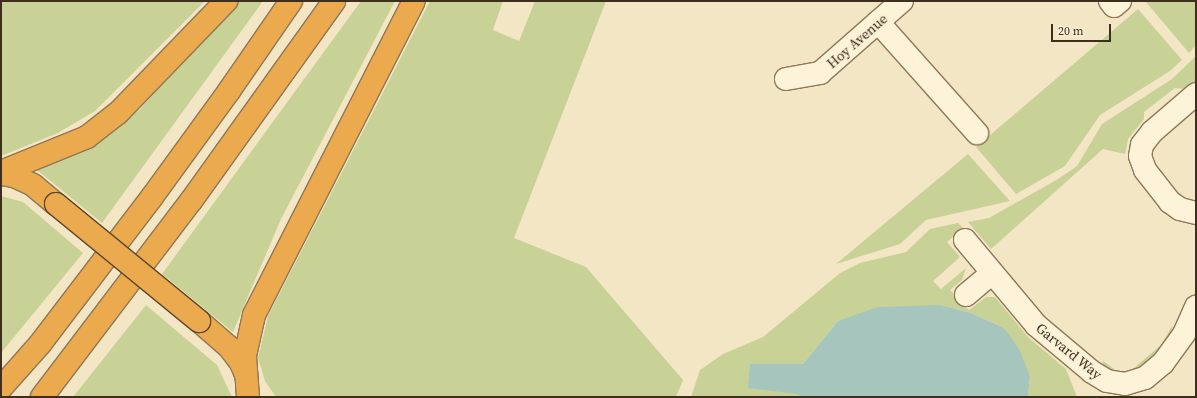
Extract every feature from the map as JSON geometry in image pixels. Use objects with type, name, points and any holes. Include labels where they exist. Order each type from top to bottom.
[{"type":"highway","points":[[1,173],[87,137],[118,113],[226,1]]},
{"type":"highway","points":[[1,388],[40,344],[147,203],[229,91],[291,1]]},
{"type":"highway","points":[[42,397],[191,201],[334,1]]},
{"type":"highway","points":[[250,388],[245,356],[254,316],[414,1]]},
{"type":"highway","points":[[1,173],[14,176],[33,185],[199,321],[229,347],[241,363],[250,388]]},
{"type":"street","name":"Hoy Avenue","points":[[786,79],[820,74],[902,1]]},
{"type":"street","points":[[1110,1],[1114,6],[1120,1]]},
{"type":"street","points":[[878,22],[977,133]]},
{"type":"street","points":[[1196,94],[1152,132],[1142,145],[1140,156],[1145,170],[1170,202],[1180,209],[1196,213]]},
{"type":"street","name":"Garvard Way","points":[[965,240],[1036,325],[1092,372],[1113,382],[1125,384],[1145,378],[1163,363],[1184,334],[1196,307]]},
{"type":"street","points":[[966,295],[992,273]]},
{"type":"green space","points":[[1,1],[205,1],[95,111],[58,133],[1,156]]},
{"type":"green space","points":[[237,1],[263,1],[102,223],[37,170],[84,151],[139,110]]},
{"type":"green space","points":[[361,1],[395,1],[281,219],[233,332],[162,274]]},
{"type":"green space","points":[[430,1],[503,1],[493,30],[519,41],[535,1],[606,1],[514,238],[586,267],[683,380],[676,397],[276,397],[265,381],[258,358],[268,316]]},
{"type":"green space","points":[[1196,1],[1196,45],[1189,53],[1146,2]]},
{"type":"green space","points":[[1138,9],[1182,60],[1170,71],[1100,115],[1065,166],[1016,194],[976,147]]},
{"type":"green space","points":[[1196,56],[1196,84],[1189,89],[1175,88],[1144,112],[1144,119],[1128,139],[1125,154],[1103,149],[991,249],[968,222],[989,218],[1058,179],[1077,166],[1102,124],[1172,79]]},
{"type":"green space","points":[[968,154],[1010,201],[926,220],[900,244],[836,264]]},
{"type":"green space","points":[[1,196],[23,202],[83,253],[1,353]]},
{"type":"green space","points":[[958,223],[963,228],[947,242],[960,257],[933,281],[941,289],[966,268],[962,280],[950,290],[969,310],[986,297],[995,297],[1028,337],[1066,369],[1077,397],[1028,397],[1030,376],[1004,328],[971,313],[939,305],[838,321],[803,364],[779,366],[801,397],[691,397],[700,370],[723,354],[763,337],[840,273],[860,263],[906,252],[930,229]]},
{"type":"green space","points":[[146,305],[217,365],[232,397],[73,397]]},
{"type":"green space","points":[[1172,326],[1174,334],[1149,365],[1123,376],[1102,367],[1103,361],[1117,371],[1129,372],[1161,345]]},
{"type":"water","points":[[940,305],[971,313],[1004,328],[1019,349],[1030,376],[1028,397],[801,397],[797,394],[748,388],[750,364],[803,364],[838,321],[878,307]]}]
